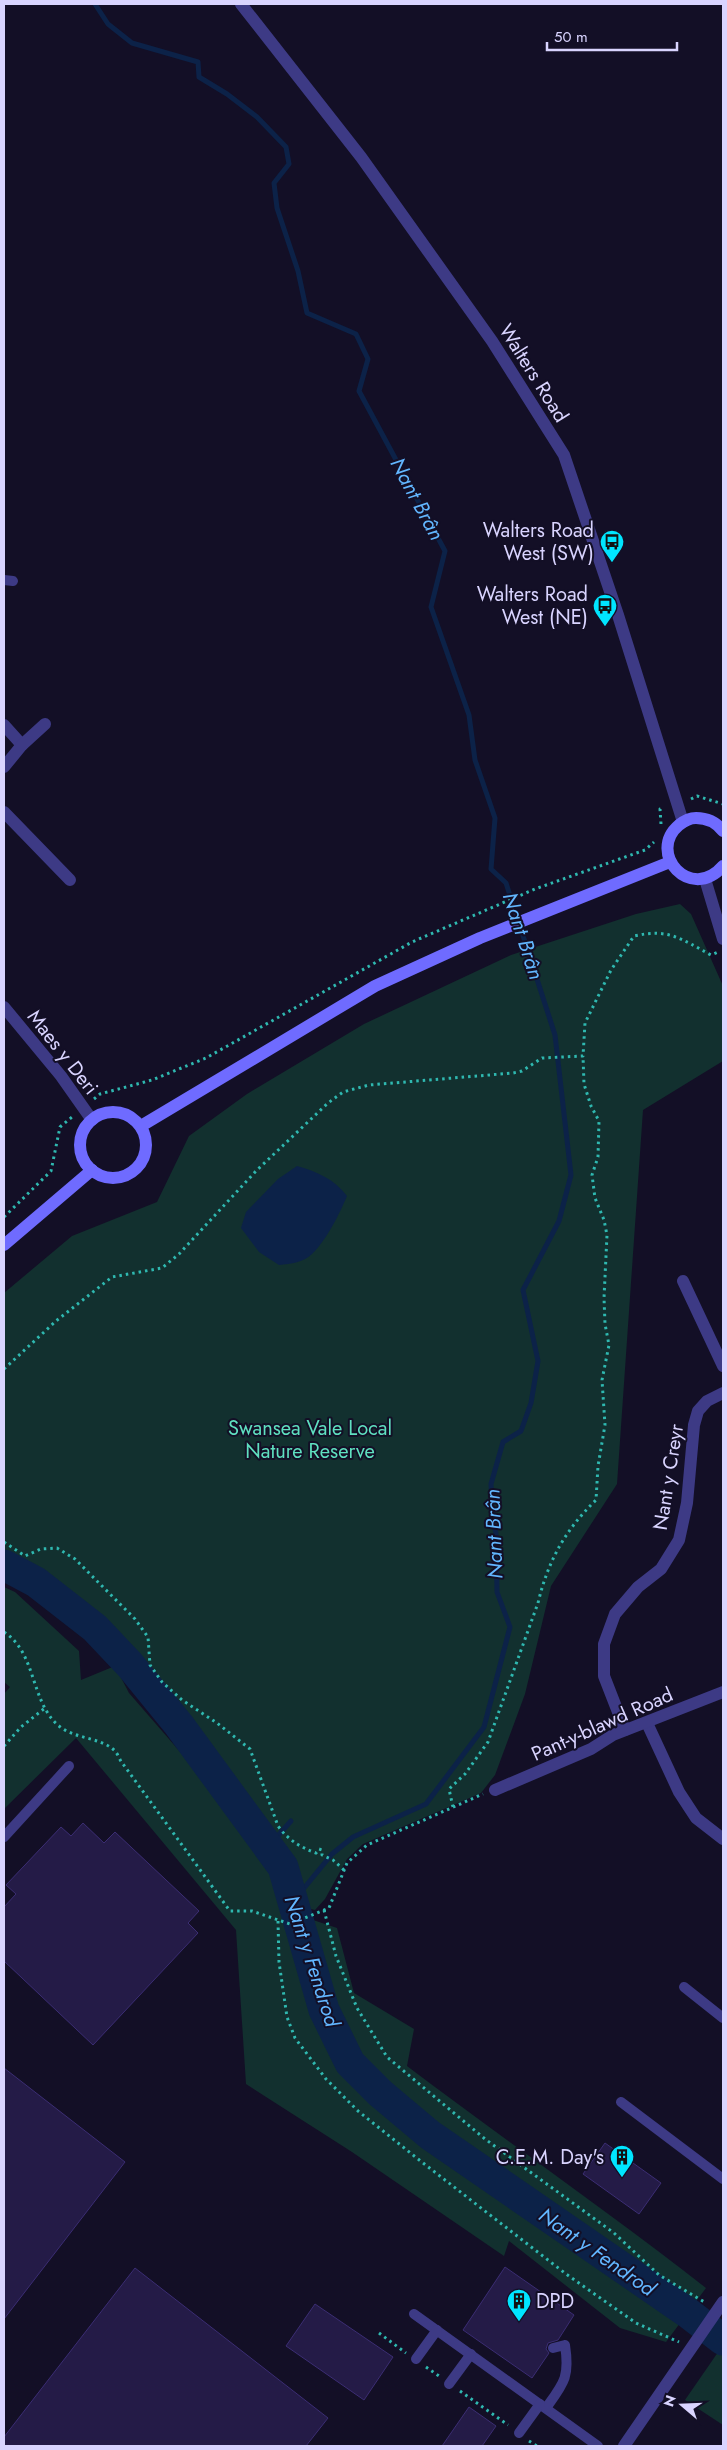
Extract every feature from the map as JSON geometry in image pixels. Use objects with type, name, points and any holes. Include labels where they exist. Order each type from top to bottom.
[{"type":"main road","points":[[723,831],[714,822],[704,818],[693,818],[683,822],[674,829],[668,839],[667,851],[670,862],[676,870],[684,877],[695,880],[705,879],[717,873],[723,866]]},
{"type":"main road","points":[[140,1126],[375,986],[480,938],[670,862]]},
{"type":"main road","points":[[117,1112],[134,1119],[146,1137],[146,1149],[143,1160],[136,1170],[126,1176],[114,1178],[102,1176],[92,1170],[82,1154],[80,1145],[82,1136],[92,1120],[100,1115],[117,1112]]},
{"type":"main road","points":[[4,1246],[92,1170]]},
{"type":"street","name":"Walters Road","points":[[241,4],[361,157],[492,341],[564,456],[618,615],[680,806],[683,822]]},
{"type":"street","points":[[4,767],[22,745],[45,724]]},
{"type":"street","points":[[4,726],[22,745]]},
{"type":"street","points":[[4,812],[70,880]]},
{"type":"street","points":[[705,879],[723,939]]},
{"type":"street","name":"Maes y Deri","points":[[4,1007],[61,1076],[92,1120]]},
{"type":"street","points":[[683,1281],[723,1366]]},
{"type":"street","name":"Nant y Creyr","points":[[624,1730],[604,1676],[604,1644],[615,1614],[638,1586],[660,1569],[679,1540],[686,1503],[694,1425],[698,1411],[707,1401],[723,1393]]},
{"type":"street","name":"Pant-y-blawd Road","points":[[495,1790],[591,1749],[624,1730],[723,1692]]},
{"type":"street","points":[[646,1723],[679,1792],[696,1818],[723,1839]]},
{"type":"street","points":[[624,2446],[719,2309]]},
{"type":"lane","points":[[4,1837],[69,1766]]},
{"type":"lane","points":[[684,1987],[723,2018]]},
{"type":"lane","points":[[621,2102],[723,2179]]},
{"type":"lane","points":[[414,2314],[598,2446]]},
{"type":"lane","points":[[416,2360],[437,2330]]},
{"type":"lane","points":[[519,2433],[563,2384],[568,2365],[565,2345],[553,2348]]},
{"type":"lane","points":[[450,2384],[471,2354]]},
{"type":"path","points":[[453,1807],[448,1789],[465,1774],[488,1742],[538,1603],[543,1581],[570,1527],[596,1500],[598,1466],[605,1425],[602,1380],[608,1345],[604,1324],[607,1235],[604,1220],[595,1198],[592,1174],[598,1157],[599,1120],[591,1106],[584,1084],[585,1023],[611,970],[634,936],[649,932],[671,933],[711,955],[723,950]]},
{"type":"path","points":[[4,1369],[56,1321],[112,1278],[162,1268],[179,1254],[256,1171],[328,1103],[343,1092],[370,1085],[513,1073],[522,1071],[542,1058],[583,1056]]},
{"type":"path","points":[[4,1542],[25,1556],[41,1548],[56,1548],[75,1559],[140,1625],[148,1637],[150,1665],[162,1682],[182,1700],[217,1723],[250,1749],[278,1826],[283,1833],[292,1842],[308,1850],[316,1852],[319,1849],[322,1850],[322,1855],[333,1860],[344,1870]]},
{"type":"path","points":[[4,1632],[14,1638],[30,1668],[45,1708],[60,1726],[115,1751],[230,1911],[252,1911],[290,1924],[330,1908],[347,1863],[367,1845],[495,1790]]},
{"type":"path","points":[[4,1746],[21,1726],[45,1708]]},
{"type":"path","points":[[324,1910],[336,1956],[357,2008],[387,2057],[485,2140],[614,2233],[659,2275],[719,2309]]},
{"type":"path","points":[[278,1921],[279,1962],[287,2017],[295,2038],[326,2079],[358,2111],[566,2274],[636,2322],[662,2333],[691,2349]]},
{"type":"green space","name":"Swansea Vale Local Nature Reserve","points":[[680,904],[691,914],[723,986],[723,1061],[643,1110],[617,1484],[551,1586],[525,1694],[495,1775],[481,1793],[363,1844],[347,1859],[325,1899],[315,1910],[299,1906],[284,1864],[168,1706],[118,1645],[68,1599],[4,1556],[4,1293],[72,1236],[157,1202],[189,1136],[247,1094],[364,1024],[511,955],[636,914]]},
{"type":"green space","points":[[4,1587],[15,1592],[79,1651],[81,1680],[115,1666],[129,1693],[248,1830],[282,1881],[289,1912],[337,1928],[354,1993],[414,2029],[407,2066],[632,2231],[706,2288],[666,2342],[620,2328],[509,2241],[504,2256],[352,2152],[246,2084],[236,1930],[76,1738],[4,1809],[4,1694],[10,1687],[4,1682]]},
{"type":"green space","points":[[723,2345],[723,2425],[685,2400]]},
{"type":"water","points":[[297,1166],[325,1177],[337,1185],[347,1196],[337,1218],[312,1254],[301,1261],[279,1265],[259,1252],[241,1228],[246,1212],[278,1179]]},
{"type":"building","points":[[83,1823],[104,1843],[115,1832],[199,1911],[188,1923],[198,1933],[93,2045],[4,1961],[4,1907],[16,1894],[6,1885],[61,1827],[71,1836]]},
{"type":"building","points":[[4,2068],[125,2162],[4,2319]]},
{"type":"building","name":"C.E.M. Day's","points":[[605,2143],[661,2183],[639,2214],[583,2174]]},
{"type":"building","name":"DPD","points":[[505,2267],[574,2315],[558,2340],[548,2343],[546,2349],[549,2353],[532,2378],[463,2330]]},
{"type":"building","points":[[135,2268],[328,2418],[306,2446],[4,2446],[4,2437]]},
{"type":"building","points":[[315,2304],[393,2357],[364,2400],[286,2346]]},
{"type":"building","points":[[469,2407],[496,2426],[482,2446],[442,2446]]},
{"type":"waterway","name":"Nant Brân","points":[[95,4],[108,24],[132,43],[198,62],[199,77],[227,94],[257,117],[286,147],[289,164],[274,183],[277,208],[298,271],[307,313],[356,334],[368,359],[359,391],[445,551],[431,607],[469,715],[475,760],[495,818],[491,869],[506,883],[555,1035],[571,1175],[559,1221],[523,1290],[538,1361],[531,1403],[521,1431],[503,1442],[491,1484],[493,1523],[496,1533],[497,1592],[510,1627],[484,1727],[426,1804],[353,1837],[332,1854],[300,1893],[295,1908]]},
{"type":"waterway","name":"Nant y Fendrod","points":[[4,1565],[36,1582],[95,1628],[130,1665],[179,1725],[283,1867],[324,2010],[350,2063],[380,2093],[430,2135],[688,2313],[723,2340]]},
{"type":"waterway","points":[[268,1847],[291,1821]]},
{"type":"place","name":"Walters Road West (SW)","points":[[612,563]]},
{"type":"place","name":"Walters Road West (NE)","points":[[605,627]]},
{"type":"place","name":"C.E.M. Day's","points":[[622,2178]]},
{"type":"place","name":"DPD","points":[[519,2322]]}]
